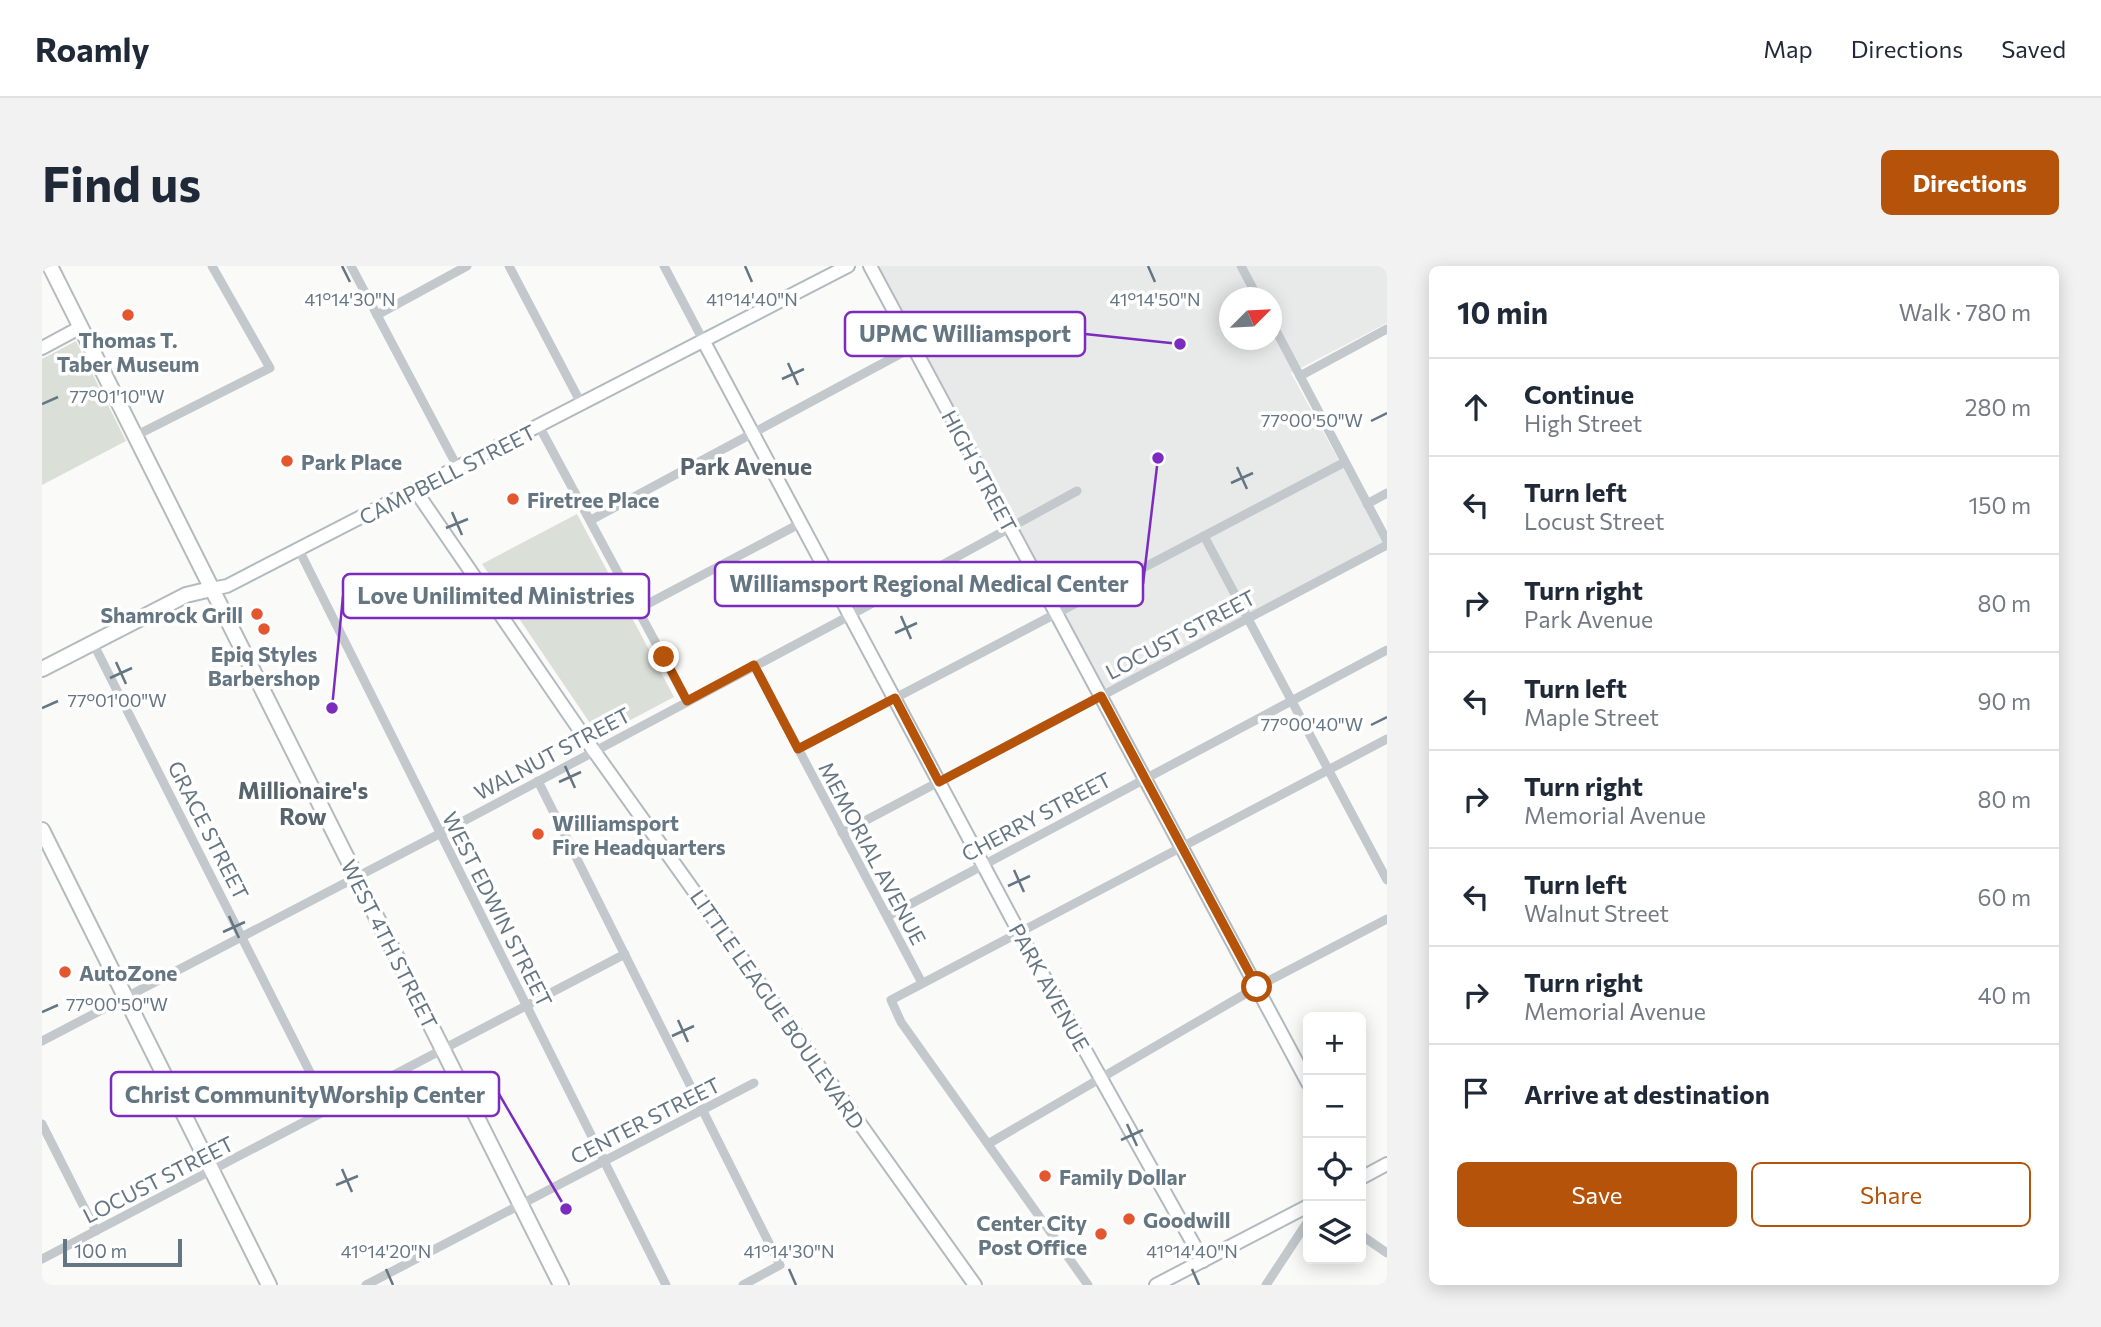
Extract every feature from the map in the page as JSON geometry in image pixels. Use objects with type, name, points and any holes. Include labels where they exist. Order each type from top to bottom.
[{"type":"main road","name":"WEST 4TH STREET","points":[[50,266],[561,1285]]},
{"type":"main road","name":"CAMPBELL STREET","points":[[42,669],[186,595],[211,589]]},
{"type":"main road","points":[[42,830],[269,1285]]},
{"type":"street","points":[[135,436],[270,368],[212,266]]},
{"type":"street","points":[[351,266],[458,468]]},
{"type":"street","points":[[377,315],[467,266]]},
{"type":"street","points":[[509,266],[582,405]]},
{"type":"street","name":"PARK AVENUE","points":[[664,266],[983,864],[1203,1261]]},
{"type":"street","name":"CAMPBELL STREET","points":[[211,589],[227,586],[299,550],[848,266]]},
{"type":"street","name":"HIGH STREET","points":[[870,266],[1304,1075]]},
{"type":"street","points":[[1241,266],[1252,287]]},
{"type":"street","points":[[42,348],[81,327]]},
{"type":"street","points":[[1300,376],[1387,329]]},
{"type":"street","points":[[1282,342],[1387,543]]},
{"type":"street","points":[[591,520],[914,347]]},
{"type":"street","points":[[539,426],[687,701]]},
{"type":"street","points":[[798,749],[1345,462]]},
{"type":"street","name":"LITTLE LEAGUE BOULEVARD","points":[[415,490],[594,751],[975,1285]]},
{"type":"street","name":"WALNUT STREET","points":[[42,1041],[538,781],[1077,491]]},
{"type":"street","points":[[1367,504],[1387,493]]},
{"type":"street","points":[[638,609],[801,523]]},
{"type":"street","points":[[1204,536],[1387,880]]},
{"type":"street","name":"LOCUST STREET","points":[[842,833],[1387,543]]},
{"type":"street","name":"WEST EDWIN STREET","points":[[299,550],[666,1285]]},
{"type":"street","name":"GRACE STREET","points":[[93,643],[329,1110]]},
{"type":"street","name":"CHERRY STREET","points":[[888,916],[1387,650]]},
{"type":"street","name":"MEMORIAL AVENUE","points":[[754,665],[922,983]]},
{"type":"street","points":[[1088,1285],[901,1022],[891,1000],[1387,739]]},
{"type":"street","points":[[538,781],[780,1265],[743,1285]]},
{"type":"street","points":[[988,1144],[1257,987],[1387,919]]},
{"type":"street","name":"LOCUST STREET","points":[[42,1259],[625,954]]},
{"type":"street","name":"CENTER STREET","points":[[366,1285],[754,1083]]},
{"type":"street","points":[[42,1124],[96,1231]]},
{"type":"street","points":[[1366,1175],[1387,1164]]},
{"type":"street","points":[[1156,1285],[1303,1209]]},
{"type":"street","points":[[1266,1285],[1303,1228]]},
{"type":"street","points":[[1366,1239],[1387,1253]]},
{"type":"shaded area","points":[[876,266],[1384,266],[1387,272],[1387,323],[1291,373],[1384,543],[1102,690]]},
{"type":"shaded area","points":[[76,341],[126,441],[42,485],[42,359]]},
{"type":"shaded area","points":[[577,514],[674,697],[604,734],[596,732],[482,564]]},
{"type":"place","name":"Thomas T. Taber Museum","points":[[128,315]]},
{"type":"place","name":"UPMC Williamsport","points":[[1180,344]]},
{"type":"place","name":"Williamsport Regional Medical Center","points":[[1158,458]]},
{"type":"place","name":"Park Place","points":[[287,461]]},
{"type":"place","name":"Firetree Place","points":[[513,499]]},
{"type":"place","name":"Shamrock Grill","points":[[257,614]]},
{"type":"place","name":"Epiq Styles Barbershop","points":[[264,629]]},
{"type":"place","name":"Love Unilimited Ministries","points":[[332,708]]},
{"type":"place","name":"Williamsport Fire Headquarters","points":[[538,834]]},
{"type":"place","name":"AutoZone","points":[[65,972]]},
{"type":"place","name":"Family Dollar","points":[[1045,1176]]},
{"type":"place","name":"Christ CommunityWorship Center","points":[[566,1209]]},
{"type":"place","name":"Goodwill","points":[[1129,1219]]},
{"type":"place","name":"Center City Post Office","points":[[1101,1234]]},
{"type":"district","name":"Park Avenue","points":[[746,466]]},
{"type":"district","name":"Millionaire's Row","points":[[303,803]]},
{"type":"route","points":[[664,657],[687,701],[754,665],[798,749],[895,698],[939,782],[1101,696],[1257,987]]}]
